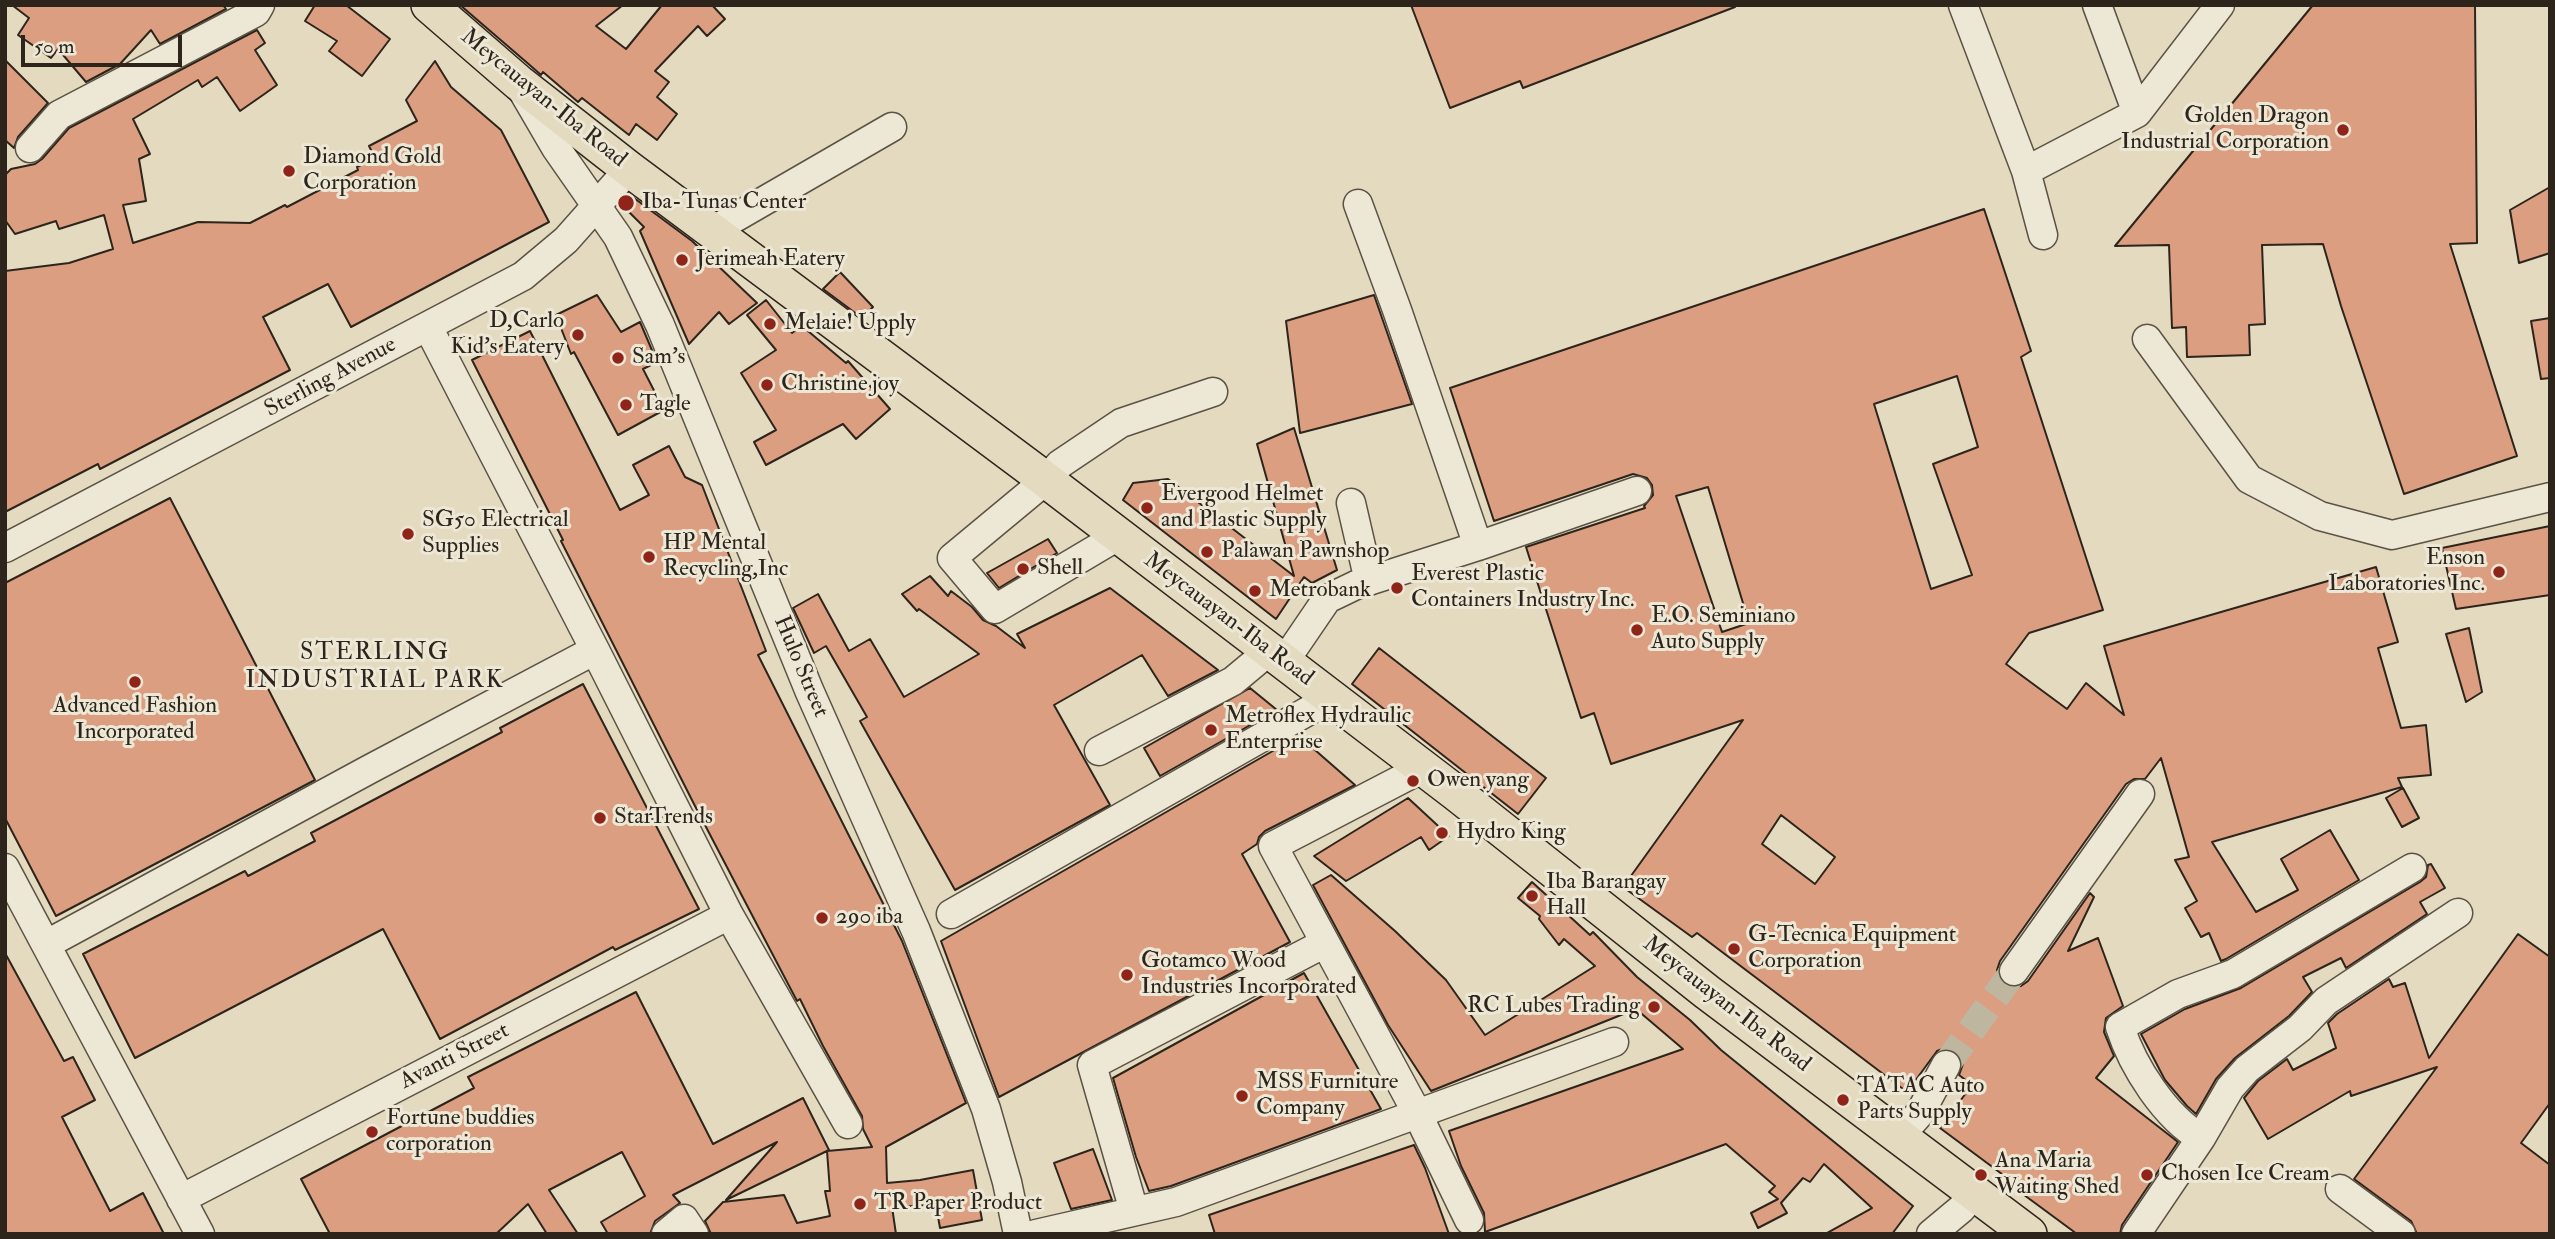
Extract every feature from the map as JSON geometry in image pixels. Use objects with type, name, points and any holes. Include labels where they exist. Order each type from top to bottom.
[{"type":"main road","name":"Meycauayan-Iba Road","points":[[429,5],[519,83],[629,169],[1046,480],[1423,768],[1707,992],[2029,1234]]},
{"type":"street","points":[[30,148],[59,115],[256,12],[260,5]]},
{"type":"street","points":[[1963,5],[2026,171],[2043,235]]},
{"type":"street","points":[[2097,5],[2137,113]]},
{"type":"street","points":[[2026,171],[2137,113],[2212,9]]},
{"type":"street","name":"Hulo Street","points":[[519,83],[556,148],[618,237],[660,324],[809,690],[916,932],[986,1110],[1007,1182],[1018,1234]]},
{"type":"street","points":[[712,231],[892,127]]},
{"type":"street","name":"Sterling Avenue","points":[[5,548],[523,276],[566,240],[629,169]]},
{"type":"street","points":[[1358,204],[1478,546]]},
{"type":"street","points":[[428,327],[729,915],[848,1124]]},
{"type":"street","points":[[2147,339],[2249,479],[2320,516],[2392,535],[2550,497]]},
{"type":"street","points":[[1118,536],[995,609],[951,558],[1046,480],[1060,464],[1121,423],[1213,392]]},
{"type":"street","points":[[1099,751],[1276,656],[1327,599],[1369,581],[1637,491]]},
{"type":"street","points":[[1351,503],[1369,581]]},
{"type":"street","points":[[47,944],[595,650]]},
{"type":"street","points":[[951,914],[1331,698]]},
{"type":"street","points":[[1423,768],[1273,846],[1417,1113],[1469,1220]]},
{"type":"street","points":[[2014,971],[2140,794]]},
{"type":"street","points":[[5,868],[200,1234]]},
{"type":"street","points":[[2201,1138],[2190,1132],[2165,1108],[2125,1045],[2120,1027],[2178,994],[2233,974],[2412,868]]},
{"type":"street","points":[[2136,1234],[2201,1138],[2230,1088],[2247,1069],[2300,1028],[2326,1001],[2458,913]]},
{"type":"street","name":"Avanti Street","points":[[181,1199],[729,915]]},
{"type":"street","points":[[1134,1211],[1092,1065],[1325,943]]},
{"type":"street","points":[[1037,1234],[1176,1202],[1614,1042]]},
{"type":"street","points":[[1899,1137],[1920,1114],[1946,1065]]},
{"type":"street","points":[[2340,1189],[2402,1234]]},
{"type":"street","points":[[1931,1234],[1961,1209],[1975,1193]]},
{"type":"street","points":[[666,1234],[684,1219],[694,1234]]},
{"type":"building","points":[[12,5],[223,5],[226,9],[160,44],[151,30],[120,64],[86,82],[58,49],[51,58],[18,35],[29,18]]},
{"type":"building","points":[[315,5],[346,5],[390,39],[362,76],[329,51],[337,41],[305,21]]},
{"type":"building","points":[[460,5],[623,5],[596,26],[626,49],[662,5],[712,5],[725,19],[707,36],[698,26],[655,71],[669,82],[657,97],[677,114],[657,140],[636,124],[629,135],[582,98],[578,102],[543,72],[541,75]]},
{"type":"building","points":[[1411,5],[1735,7],[1523,88],[1520,81],[1450,108]]},
{"type":"building","name":"Golden Dragon Industrial Corporation","points":[[2313,5],[2475,5],[2477,243],[2450,244],[2517,456],[2404,494],[2323,244],[2262,245],[2265,324],[2249,325],[2250,355],[2187,357],[2186,327],[2172,328],[2169,245],[2115,246]]},
{"type":"building","points":[[257,30],[265,43],[255,50],[277,85],[240,111],[217,77],[202,87],[198,80],[133,119],[150,154],[139,159],[146,201],[123,205],[133,243],[198,222],[250,223],[358,170],[357,167],[375,158],[369,146],[417,121],[406,100],[435,61],[451,87],[501,130],[549,222],[351,327],[328,284],[263,317],[290,370],[100,469],[98,464],[5,512],[5,271],[69,263],[113,249],[104,215],[59,229],[56,221],[15,234],[5,220],[5,175],[11,169],[35,164],[42,159],[69,128]]},
{"type":"building","points":[[5,60],[48,103],[18,137],[14,148],[5,140]]},
{"type":"building","points":[[2550,187],[2550,253],[2519,263],[2510,210]]},
{"type":"building","name":"Jerimeah Eatery","points":[[630,195],[692,241],[757,303],[729,324],[719,312],[689,344],[640,231],[644,227],[621,204]]},
{"type":"building","points":[[1984,209],[2031,351],[2021,357],[2103,610],[2029,633],[2006,664],[2067,709],[2086,683],[2124,715],[2104,646],[2376,567],[2398,642],[2378,648],[2401,728],[2426,725],[2431,775],[2398,778],[2402,787],[2212,842],[2256,912],[2298,890],[2281,859],[2330,830],[2359,880],[2221,961],[2209,933],[2201,937],[2185,908],[2197,901],[2175,860],[2189,857],[2161,758],[2145,779],[2134,779],[2126,784],[2000,961],[1997,970],[2004,984],[2021,986],[2028,981],[2090,893],[2094,897],[2068,951],[2098,938],[2123,1006],[2106,1018],[2104,1032],[2114,1056],[2096,1078],[2178,1142],[2122,1225],[2120,1234],[2077,1234],[1940,1128],[1972,1085],[1959,1075],[1963,1064],[1954,1051],[1945,1048],[1937,1051],[1907,1092],[1697,933],[1692,937],[1623,887],[1743,720],[1611,764],[1594,713],[1581,718],[1526,547],[1645,508],[1653,495],[1652,485],[1647,478],[1633,474],[1494,521],[1450,388]],"holes":[[[1957,376],[1978,447],[1933,464],[1972,575],[1931,589],[1874,404]],[[1708,487],[1749,623],[1722,632],[1676,496]],[[1781,815],[1835,857],[1815,884],[1762,844]]]},
{"type":"building","points":[[840,272],[873,307],[862,318],[823,289]]},
{"type":"building","points":[[597,295],[621,332],[640,322],[657,362],[643,369],[664,410],[618,435],[574,352],[571,354],[556,315]]},
{"type":"building","points":[[1374,295],[1412,404],[1300,433],[1286,321]]},
{"type":"building","points":[[766,300],[792,333],[802,326],[846,363],[848,361],[890,409],[856,439],[843,424],[766,465],[754,442],[776,430],[741,373],[776,350],[747,315]]},
{"type":"building","points":[[2550,318],[2550,378],[2541,379],[2531,321]]},
{"type":"building","points":[[530,331],[620,510],[649,495],[633,465],[669,446],[685,477],[702,485],[766,651],[758,655],[902,941],[966,1103],[886,1147],[887,1183],[973,1170],[982,1220],[940,1228],[936,1205],[892,1207],[896,1234],[711,1234],[705,1221],[723,1202],[784,1195],[797,1223],[830,1216],[825,1191],[830,1191],[827,1151],[872,1147],[863,1129],[862,1116],[800,999],[797,1001],[695,806],[472,360]]},
{"type":"building","points":[[1294,428],[1337,570],[1312,583],[1304,577],[1276,619],[1123,500],[1133,483],[1168,479],[1294,576],[1257,444]]},
{"type":"building","name":"Advanced Fashion Incorporated","points":[[170,498],[315,780],[56,916],[5,818],[5,583]]},
{"type":"building","name":"Enson Laboratories Inc.","points":[[2550,526],[2550,595],[2456,609],[2442,548]]},
{"type":"building","points":[[1048,539],[1057,553],[999,588],[987,573]]},
{"type":"building","points":[[930,576],[948,596],[951,591],[972,607],[983,620],[996,626],[1025,648],[1017,634],[1110,588],[1218,670],[1168,696],[1142,655],[1054,705],[1110,805],[955,890],[860,721],[867,717],[826,646],[814,653],[793,608],[818,594],[849,651],[870,639],[904,697],[979,654],[919,609],[917,611],[902,594]]},
{"type":"building","points":[[2469,628],[2482,692],[2466,702],[2446,634]]},
{"type":"building","points":[[1379,648],[1546,778],[1518,814],[1352,684]]},
{"type":"building","points":[[583,684],[699,909],[615,950],[613,947],[440,1039],[383,929],[135,1058],[83,954],[245,871],[248,876],[315,841],[311,833],[502,732],[500,728]]},
{"type":"building","name":"Metroflex Hydraulic Enterprise","points":[[1250,688],[1277,710],[1160,776],[1144,748]]},
{"type":"building","points":[[1299,736],[1355,785],[1265,831],[1257,844],[1242,854],[1290,942],[999,1097],[941,941]]},
{"type":"building","points":[[2403,788],[2419,818],[2402,827],[2386,798]]},
{"type":"building","points":[[1408,798],[1449,836],[1429,850],[1421,837],[1346,881],[1314,856]]},
{"type":"building","points":[[2431,864],[2445,888],[2420,902],[2427,914],[2346,968],[2341,958],[2303,977],[2312,992],[2289,1016],[2235,1058],[2216,1079],[2196,1114],[2187,1106],[2165,1080],[2141,1034],[2185,1009],[2241,988],[2420,882],[2426,877],[2428,865]]},
{"type":"building","points":[[1331,875],[1446,980],[1485,1035],[1595,966],[1564,939],[1559,945],[1539,919],[1540,916],[1518,898],[1532,882],[1590,935],[1593,932],[1637,977],[1690,1020],[1721,1050],[1913,1206],[1892,1234],[1825,1234],[1872,1208],[1824,1164],[1810,1182],[1803,1178],[1781,1203],[1787,1213],[1758,1228],[1751,1213],[1778,1199],[1769,1192],[1775,1186],[1726,1144],[1485,1232],[1484,1213],[1461,1166],[1449,1131],[1683,1049],[1636,1009],[1431,1091],[1388,1025],[1313,885]]},
{"type":"building","points":[[2518,934],[2550,957],[2550,1103],[2521,1143],[2550,1165],[2550,1234],[2417,1234],[2411,1221],[2354,1179],[2437,1067],[2351,1096],[2350,1091],[2268,1139],[2244,1098],[2258,1081],[2287,1059],[2293,1070],[2336,1048],[2328,1023],[2337,1014],[2389,979],[2393,987],[2405,983],[2429,1058]]},
{"type":"building","points":[[5,953],[64,1061],[73,1057],[95,1100],[62,1117],[110,1211],[143,1193],[164,1234],[5,1234]]},
{"type":"building","name":"MSS Furniture Company","points":[[1304,973],[1381,1109],[1171,1186],[1149,1191],[1113,1078]]},
{"type":"building","points":[[636,992],[713,1144],[803,1098],[829,1150],[726,1200],[777,1142],[673,1195],[680,1203],[655,1221],[650,1234],[608,1234],[601,1222],[645,1196],[622,1152],[549,1190],[578,1234],[547,1234],[528,1204],[496,1234],[330,1234],[301,1179],[474,1088],[468,1077]]},
{"type":"building","points":[[1414,1145],[1449,1234],[1215,1234],[1209,1215]]},
{"type":"building","points":[[1093,1149],[1112,1200],[1071,1209],[1054,1163]]},
{"type":"tunnel","points":[[1946,1065],[2014,971]]},
{"type":"place","name":"Golden Dragon Industrial Corporation","points":[[2343,130]]},
{"type":"place","name":"Diamond Gold Corporation","points":[[289,171]]},
{"type":"place","name":"Iba-Tunas Center","points":[[626,203]]},
{"type":"place","name":"Jerimeah Eatery","points":[[682,260]]},
{"type":"place","name":"Melaie! Upply","points":[[770,324]]},
{"type":"place","name":"D,Carlo Kid's Eatery","points":[[578,335]]},
{"type":"place","name":"Sam's","points":[[618,358]]},
{"type":"place","name":"Christine joy","points":[[767,385]]},
{"type":"place","name":"Tagle","points":[[626,405]]},
{"type":"place","name":"Evergood Helmet and Plastic Supply","points":[[1147,508]]},
{"type":"place","name":"SG50 Electrical Supplies","points":[[408,534]]},
{"type":"place","name":"Palawan Pawnshop","points":[[1207,552]]},
{"type":"place","name":"HP Mental Recycling,Inc","points":[[649,557]]},
{"type":"place","name":"Shell","points":[[1023,569]]},
{"type":"place","name":"Enson Laboratories Inc.","points":[[2499,572]]},
{"type":"place","name":"Everest Plastic Containers Industry Inc.","points":[[1397,588]]},
{"type":"place","name":"Metrobank","points":[[1255,591]]},
{"type":"place","name":"E.O. Seminiano Auto Supply","points":[[1637,630]]},
{"type":"place","name":"Advanced Fashion Incorporated","points":[[135,682]]},
{"type":"place","name":"Metroflex Hydraulic Enterprise","points":[[1211,730]]},
{"type":"place","name":"Owen yang","points":[[1413,781]]},
{"type":"place","name":"StarTrends","points":[[600,818]]},
{"type":"place","name":"Hydro King","points":[[1442,833]]},
{"type":"place","name":"Iba Barangay Hall","points":[[1532,896]]},
{"type":"place","name":"290 iba","points":[[822,918]]},
{"type":"place","name":"G-Tecnica Equipment Corporation","points":[[1734,949]]},
{"type":"place","name":"Gotamco Wood Industries Incorporated","points":[[1127,975]]},
{"type":"place","name":"RC Lubes Trading","points":[[1654,1007]]},
{"type":"place","name":"MSS Furniture Company","points":[[1242,1096]]},
{"type":"place","name":"TATAC Auto Parts Supply","points":[[1843,1100]]},
{"type":"place","name":"Fortune buddies corporation","points":[[372,1132]]},
{"type":"place","name":"Ana Maria Waiting Shed","points":[[1981,1175]]},
{"type":"place","name":"Chosen Ice Cream","points":[[2147,1175]]},
{"type":"place","name":"TR Paper Product","points":[[860,1204]]},
{"type":"district","name":"STERLING INDUSTRIAL PARK","points":[[375,668]]}]
